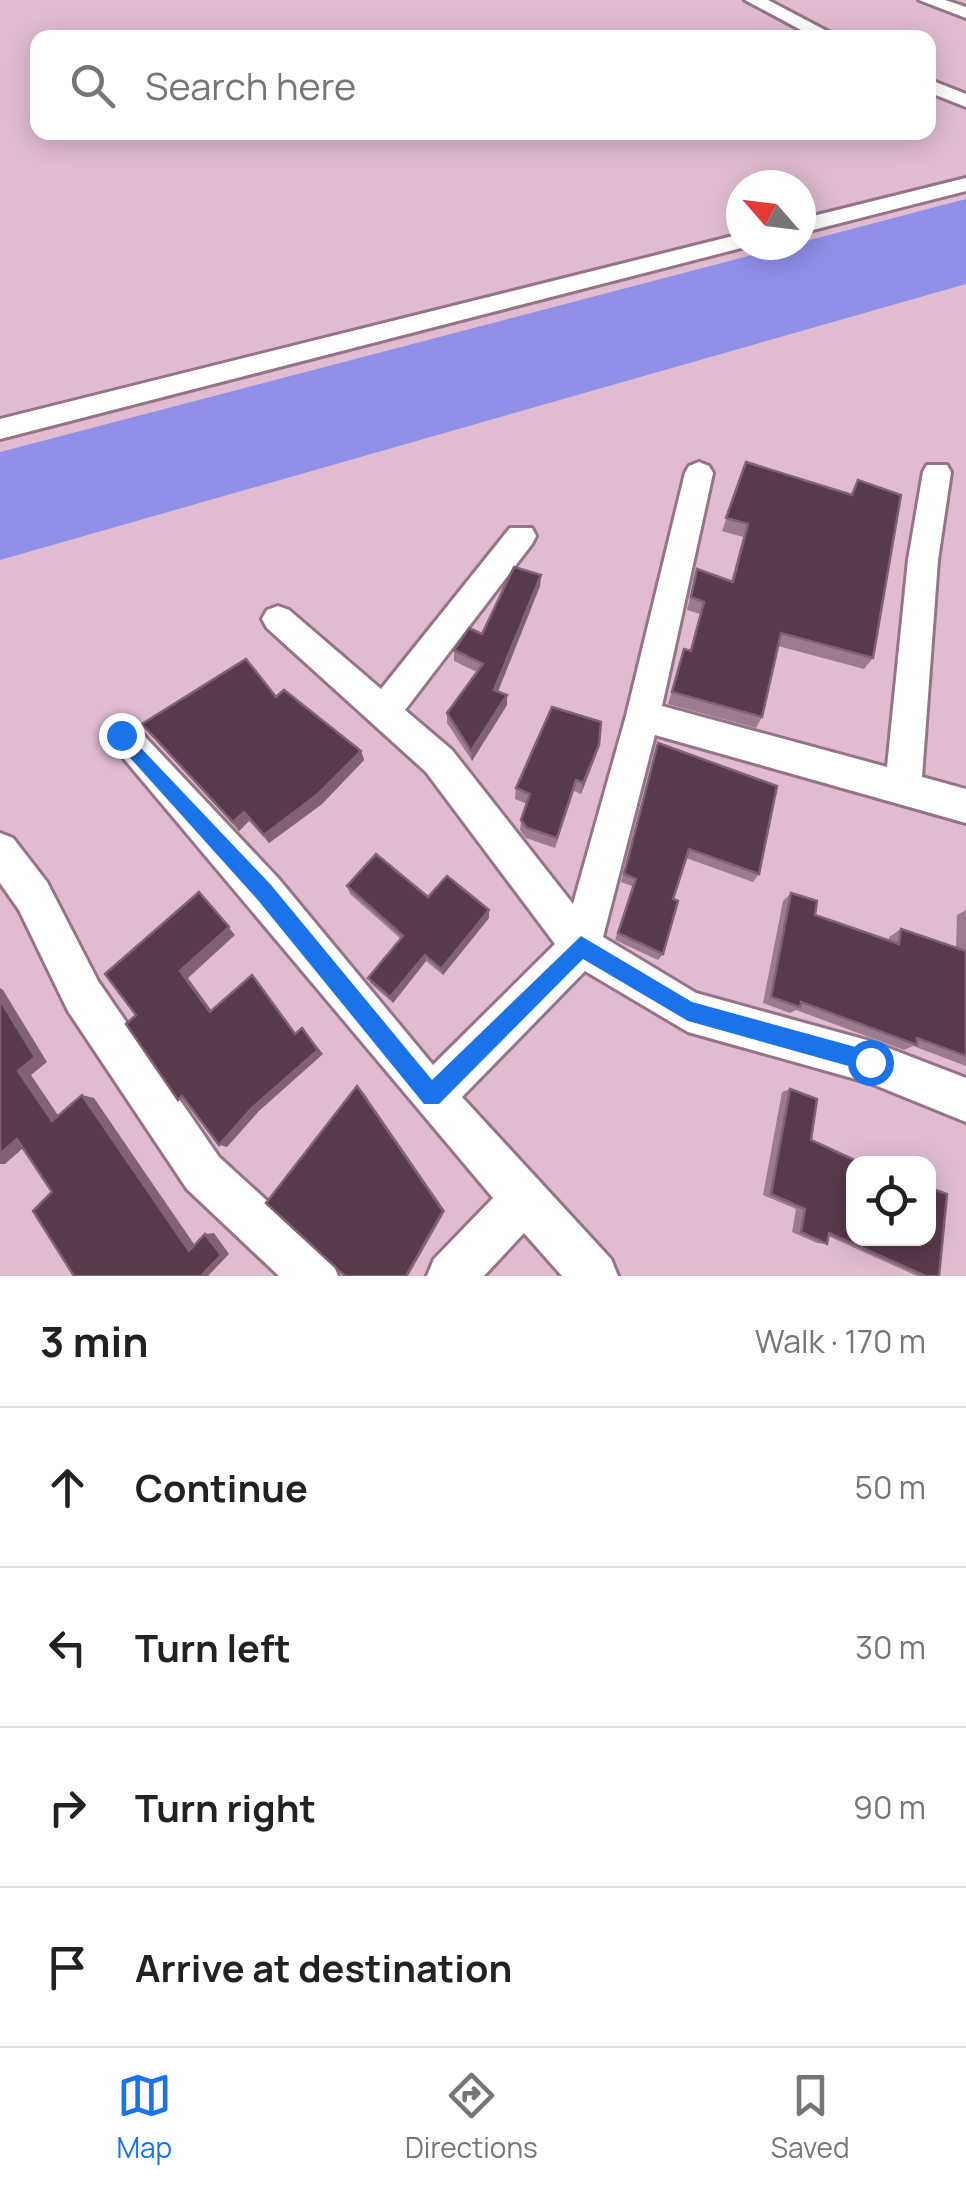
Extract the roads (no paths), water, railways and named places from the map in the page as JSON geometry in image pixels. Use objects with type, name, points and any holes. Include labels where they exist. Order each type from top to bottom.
[{"type":"street","points":[[754,0],[815,30]]},
{"type":"street","points":[[928,0],[966,13]]},
{"type":"street","points":[[936,88],[966,101]]},
{"type":"street","points":[[816,222],[966,184]]},
{"type":"street","points":[[0,428],[726,245]]},
{"type":"street","points":[[903,789],[924,560],[937,472]]},
{"type":"street","points":[[432,1096],[581,946],[643,716],[699,473]]},
{"type":"street","points":[[383,712],[522,536]]},
{"type":"street","points":[[278,620],[438,761],[581,946],[688,1011],[870,1062],[966,1100]]},
{"type":"street","points":[[643,716],[966,806]]},
{"type":"street","points":[[121,735],[264,892],[432,1096],[594,1276]]},
{"type":"street","points":[[0,851],[33,896],[84,996],[203,1173],[314,1276]]},
{"type":"street","points":[[451,1276],[523,1200]]}]
